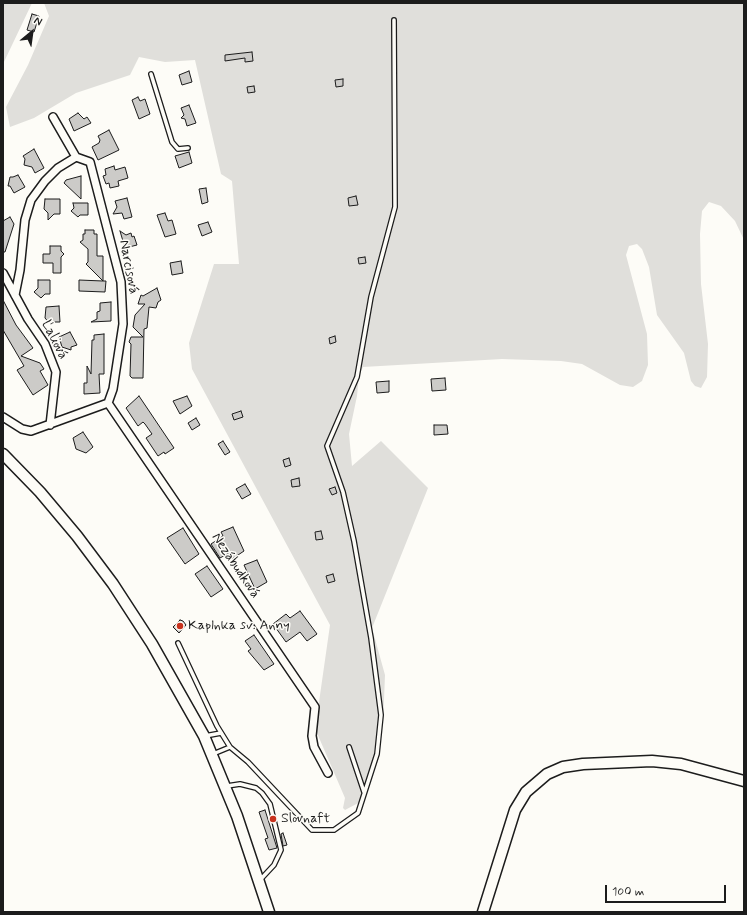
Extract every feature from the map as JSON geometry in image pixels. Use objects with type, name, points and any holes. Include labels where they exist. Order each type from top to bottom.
[{"type":"main road","points":[[3,454],[56,511],[113,584],[152,644],[204,736],[225,786],[260,881],[269,912]]},
{"type":"main road","points":[[483,912],[515,810],[526,792],[547,774],[563,767],[578,764],[652,761],[681,764],[744,781]]},
{"type":"street","points":[[15,295],[20,270],[26,220],[31,200],[45,181],[58,168],[76,157],[53,117]]},
{"type":"street","name":"Narcisová","points":[[76,157],[90,162],[121,282],[124,324],[108,403]]},
{"type":"street","name":"Ľaliová","points":[[3,273],[45,344],[56,372],[50,425]]},
{"type":"street","points":[[3,417],[22,429],[31,430],[50,425],[108,403]]},
{"type":"street","name":"Nezábudková","points":[[108,403],[315,706],[312,736],[314,747],[328,773]]},
{"type":"lane","points":[[178,643],[221,733],[230,747],[248,762],[312,830],[334,830],[358,813],[377,754],[381,715],[371,638],[354,542],[343,492],[327,446],[356,377],[371,297],[395,208],[394,20]]},
{"type":"lane","points":[[151,74],[172,142],[178,149],[188,148]]},
{"type":"lane","points":[[204,736],[221,733]]},
{"type":"lane","points":[[212,755],[230,747]]},
{"type":"lane","points":[[349,747],[364,793]]},
{"type":"lane","points":[[225,786],[240,784],[256,788],[262,793],[270,804],[281,850],[274,865],[260,881]]},
{"type":"shaded area","points":[[3,3],[32,3],[3,64]]},
{"type":"shaded area","points":[[44,3],[744,3],[744,240],[735,221],[721,206],[709,202],[702,211],[700,234],[701,284],[708,344],[707,377],[701,388],[695,386],[691,381],[684,353],[657,315],[649,267],[642,249],[637,244],[629,246],[626,255],[647,334],[648,365],[642,381],[633,387],[620,385],[582,364],[561,361],[502,359],[363,367],[359,375],[357,396],[349,434],[352,466],[381,441],[428,488],[372,628],[385,675],[383,724],[364,800],[345,810],[343,808],[345,798],[317,733],[319,702],[330,625],[192,369],[189,343],[214,264],[239,264],[232,181],[221,174],[195,60],[165,62],[139,57],[130,75],[76,93],[34,118],[10,127],[6,107],[28,65],[49,16]]},
{"type":"building","points":[[32,14],[39,16],[34,32],[27,30]]},
{"type":"building","points":[[252,52],[253,61],[245,62],[245,58],[225,61],[225,55]]},
{"type":"building","points":[[189,71],[192,82],[182,85],[179,75]]},
{"type":"building","points":[[343,79],[343,86],[336,87],[335,80]]},
{"type":"building","points":[[254,86],[255,92],[248,93],[247,87]]},
{"type":"building","points":[[138,97],[140,101],[145,99],[150,114],[139,119],[132,100]]},
{"type":"building","points":[[189,105],[196,123],[187,126],[185,119],[181,118],[184,115],[181,108]]},
{"type":"building","points":[[78,113],[84,119],[87,117],[91,123],[74,131],[69,119]]},
{"type":"building","points":[[109,130],[119,150],[98,160],[92,147],[99,143],[100,140],[98,136]]},
{"type":"building","points":[[34,149],[44,168],[35,173],[32,167],[24,165],[25,159],[23,156]]},
{"type":"building","points":[[189,152],[192,163],[179,168],[175,156]]},
{"type":"building","points":[[114,166],[115,170],[125,167],[128,178],[118,181],[119,186],[110,188],[109,183],[106,184],[103,176],[106,175],[105,169]]},
{"type":"building","points":[[18,175],[25,187],[14,193],[10,186],[8,186],[10,177]]},
{"type":"building","points":[[81,176],[81,199],[64,183],[66,180]]},
{"type":"building","points":[[206,188],[208,202],[202,204],[199,189]]},
{"type":"building","points":[[356,196],[358,205],[349,206],[348,198]]},
{"type":"building","points":[[127,198],[132,217],[124,219],[122,213],[113,214],[117,207],[115,201]]},
{"type":"building","points":[[45,199],[60,199],[60,214],[54,214],[48,220],[48,213],[44,209]]},
{"type":"building","points":[[73,203],[88,203],[88,215],[80,215],[78,217],[71,211],[74,208]]},
{"type":"building","points":[[165,213],[168,221],[172,220],[176,234],[165,237],[157,215]]},
{"type":"building","points":[[10,217],[14,224],[5,252],[3,252],[3,221]]},
{"type":"building","points":[[208,222],[212,232],[202,236],[198,225]]},
{"type":"building","points":[[85,230],[94,230],[94,234],[97,234],[97,256],[103,256],[103,281],[86,264],[88,262],[88,249],[80,242],[83,240]]},
{"type":"building","points":[[120,231],[126,235],[131,233],[132,237],[134,236],[137,245],[125,248]]},
{"type":"building","points":[[50,246],[61,246],[61,251],[64,254],[61,257],[61,273],[53,273],[53,263],[43,263],[43,254],[50,254]]},
{"type":"building","points":[[365,257],[366,263],[359,264],[358,258]]},
{"type":"building","points":[[181,261],[183,273],[172,275],[170,263]]},
{"type":"building","points":[[38,280],[50,280],[50,294],[45,294],[41,298],[34,292],[38,288]]},
{"type":"building","points":[[79,280],[106,281],[105,292],[79,291]]},
{"type":"building","points":[[157,288],[161,300],[158,302],[156,308],[149,307],[147,328],[144,329],[143,378],[132,378],[130,376],[131,344],[129,342],[131,337],[143,337],[133,327],[135,315],[145,304],[138,304],[141,295],[143,296]]},
{"type":"building","points":[[3,300],[16,325],[33,348],[21,356],[40,363],[44,369],[40,371],[48,385],[33,395],[17,370],[24,366],[3,330]]},
{"type":"building","points":[[111,302],[111,321],[91,322],[97,319],[97,312],[100,311],[100,303]]},
{"type":"building","points":[[59,306],[60,322],[54,322],[51,325],[45,318],[46,307]]},
{"type":"building","points":[[70,332],[77,345],[71,347],[71,350],[62,347],[59,337]]},
{"type":"building","points":[[104,334],[104,374],[99,374],[100,393],[84,394],[84,383],[87,383],[87,366],[91,374],[92,340],[94,340],[94,335]]},
{"type":"building","points":[[335,336],[336,342],[330,344],[329,338]]},
{"type":"building","points":[[445,378],[446,390],[432,391],[431,379]]},
{"type":"building","points":[[389,381],[389,392],[377,393],[376,382]]},
{"type":"building","points":[[139,396],[174,448],[165,454],[164,452],[158,456],[146,438],[152,434],[143,422],[138,426],[126,408]]},
{"type":"building","points":[[187,396],[192,406],[180,414],[173,401]]},
{"type":"building","points":[[241,411],[243,417],[234,420],[232,414]]},
{"type":"building","points":[[196,418],[200,425],[192,430],[188,423]]},
{"type":"building","points":[[434,425],[447,425],[448,434],[434,435]]},
{"type":"building","points":[[83,432],[93,447],[86,453],[76,449],[73,438]]},
{"type":"building","points":[[223,441],[230,452],[225,455],[218,444]]},
{"type":"building","points":[[289,458],[291,465],[285,467],[283,460]]},
{"type":"building","points":[[299,478],[300,486],[292,487],[291,480]]},
{"type":"building","points":[[245,484],[251,494],[242,499],[236,489]]},
{"type":"building","points":[[335,487],[337,493],[332,495],[329,489]]},
{"type":"building","points":[[233,527],[244,551],[232,559],[229,553],[220,558],[211,544],[223,536],[221,532]]},
{"type":"building","points":[[183,528],[199,554],[185,564],[167,538]]},
{"type":"building","points":[[321,531],[323,539],[316,540],[315,532]]},
{"type":"building","points":[[257,560],[267,582],[255,589],[244,565]]},
{"type":"building","points":[[207,566],[223,589],[211,597],[195,574]]},
{"type":"building","points":[[333,574],[335,581],[328,583],[326,576]]},
{"type":"building","points":[[300,611],[317,634],[307,641],[300,632],[286,642],[273,624],[286,614],[290,618]]},
{"type":"building","name":"Kaplnka sv. Anny","points":[[180,620],[186,625],[179,633],[173,627]]},
{"type":"building","points":[[254,635],[274,664],[264,670],[248,651],[251,649],[245,641]]},
{"type":"building","points":[[265,810],[277,848],[269,850],[265,839],[268,838],[259,812]]},
{"type":"building","points":[[283,833],[287,845],[283,846],[281,834]]},
{"type":"place","name":"Kaplnka sv. Anny","points":[[180,626]]},
{"type":"place","name":"Slovnaft","points":[[273,819]]}]
